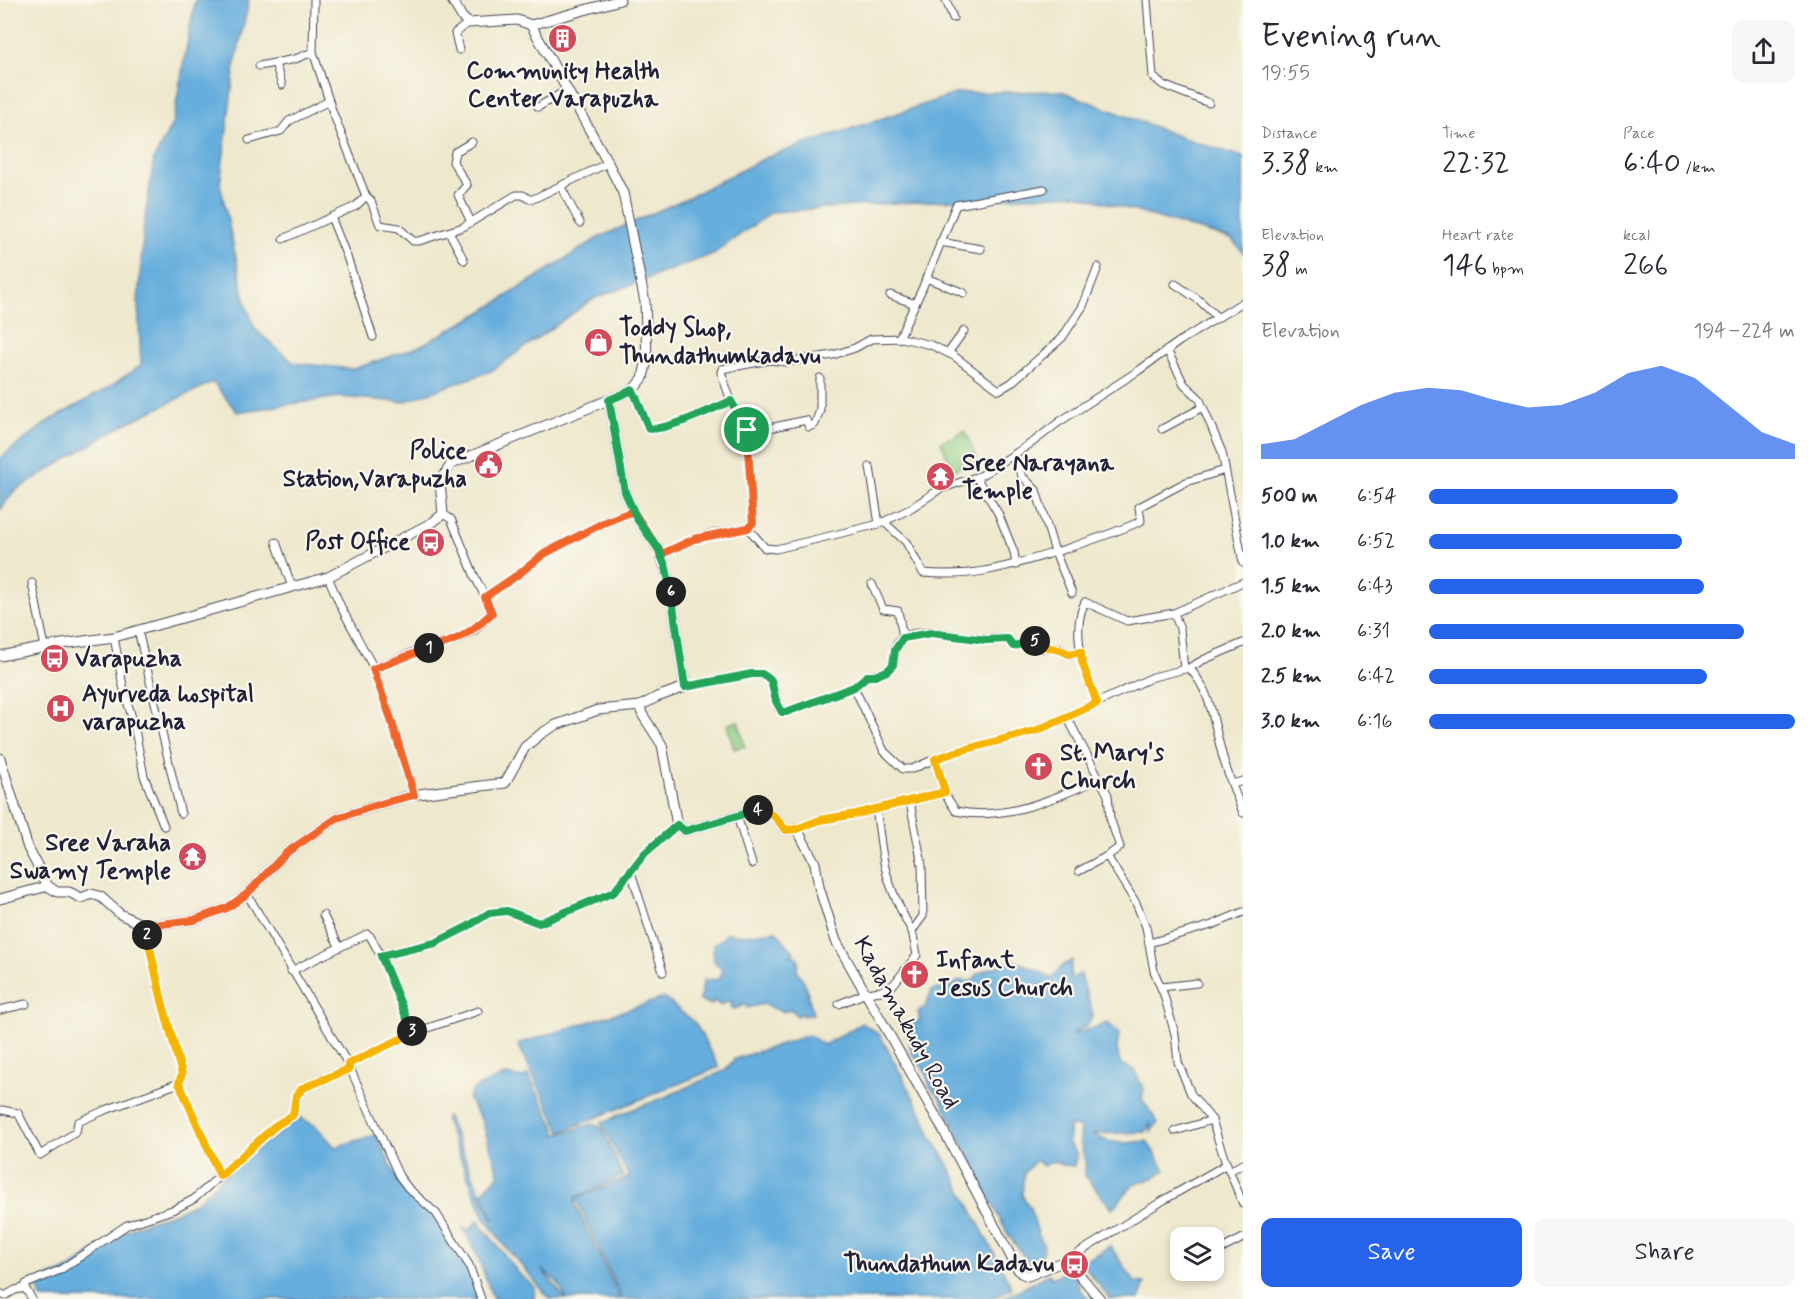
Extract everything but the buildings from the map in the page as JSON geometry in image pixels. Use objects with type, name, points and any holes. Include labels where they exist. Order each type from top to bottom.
[{"type":"street","points":[[314,0],[313,52],[329,101],[366,196],[371,201],[380,225],[399,228],[412,241],[420,241],[471,222],[516,195],[523,195],[529,199],[561,187],[608,162]]},
{"type":"street","points":[[452,0],[468,23]]},
{"type":"street","points":[[459,50],[455,33],[468,23],[517,20],[531,25],[620,0]]},
{"type":"street","points":[[946,0],[953,18]]},
{"type":"street","points":[[1148,0],[1153,77],[1164,85],[1209,103]]},
{"type":"street","points":[[443,514],[440,482],[452,464],[633,390],[643,378],[647,359],[645,302],[622,193],[608,162],[531,25]]},
{"type":"street","points":[[259,66],[295,59],[313,52]]},
{"type":"street","points":[[275,63],[282,85]]},
{"type":"street","points":[[538,107],[567,90]]},
{"type":"street","points":[[249,140],[281,131],[290,121],[329,101]]},
{"type":"street","points":[[471,222],[458,195],[467,185],[453,162],[455,152],[472,142]]},
{"type":"street","points":[[561,187],[579,223]]},
{"type":"street","points":[[899,338],[927,278],[956,205],[1044,189]]},
{"type":"street","points":[[283,240],[356,206],[366,196]]},
{"type":"street","points":[[332,217],[348,257],[373,337]]},
{"type":"street","points":[[449,232],[464,260]]},
{"type":"street","points":[[940,242],[981,249]]},
{"type":"street","points":[[660,555],[694,539],[748,528],[753,523],[747,430],[731,401],[722,369],[770,360],[786,362],[833,355],[855,348],[871,339],[899,338],[931,345],[948,353],[999,390],[1011,383],[1062,338],[1083,306],[1098,267]]},
{"type":"street","points":[[927,278],[964,293]]},
{"type":"street","points":[[1175,284],[1199,300],[1218,318]]},
{"type":"street","points":[[890,295],[915,304]]},
{"type":"street","points":[[748,528],[765,548],[776,549],[881,523],[908,510],[940,489],[976,477],[1012,456],[1167,350],[1243,302]]},
{"type":"street","points":[[948,353],[964,331]]},
{"type":"street","points":[[1167,350],[1184,384],[1199,398],[1222,452],[1243,563]]},
{"type":"street","points":[[747,430],[756,431],[806,420],[809,427],[815,424],[820,410],[820,378]]},
{"type":"street","points":[[633,390],[649,429],[656,429],[690,418],[731,401]]},
{"type":"street","points":[[609,400],[625,492],[633,511],[659,550],[669,579],[685,687]]},
{"type":"street","points":[[1162,429],[1203,407]]},
{"type":"street","points":[[1012,456],[1022,476],[1036,490],[1055,552],[1072,593]]},
{"type":"street","points":[[870,467],[881,523],[906,542],[923,573],[966,575],[1016,565],[1121,530],[1142,521],[1139,507],[1186,482],[1225,470]]},
{"type":"street","points":[[976,477],[998,513],[1014,552],[1016,565]]},
{"type":"street","points":[[485,597],[544,554],[603,523],[633,511]]},
{"type":"street","points":[[0,656],[114,637],[327,577],[433,522],[443,514]]},
{"type":"street","points":[[373,669],[414,652],[456,640],[475,630],[492,613],[474,577],[451,519],[443,514]]},
{"type":"street","points":[[276,542],[292,587]]},
{"type":"street","points":[[327,577],[373,669],[414,795]]},
{"type":"street","points":[[1097,703],[1082,662],[1080,612],[1085,602],[1127,621],[1174,613],[1243,582]]},
{"type":"street","points":[[32,583],[45,647]]},
{"type":"street","points":[[0,759],[28,848],[48,886],[57,892],[69,892],[81,898],[92,894],[101,897],[120,914],[145,926],[194,920],[227,908],[247,894],[286,853],[337,818],[414,795],[505,783],[525,747],[542,733],[576,717],[598,710],[640,706],[685,687],[752,674],[762,674],[771,680],[779,709],[786,712],[854,687],[867,676],[875,676],[887,671],[893,665],[895,650],[903,638],[898,611],[883,609],[872,584]]},
{"type":"street","points":[[1174,613],[1180,629],[1187,668],[1201,683],[1208,699],[1224,764],[1243,813]]},
{"type":"street","points":[[138,630],[182,814]]},
{"type":"street","points":[[903,638],[931,633],[986,640],[1003,638],[1008,639],[1013,646],[1036,641],[1043,648],[1060,648],[1069,654],[1081,652]]},
{"type":"street","points":[[114,637],[144,776],[164,826]]},
{"type":"street","points":[[854,687],[884,751],[903,769],[912,769],[919,764],[956,752],[1038,730],[1153,677],[1187,668],[1243,643]]},
{"type":"street","points":[[640,706],[642,714],[662,745],[677,825],[685,831],[761,809],[774,816],[786,830],[797,829],[820,820],[876,810],[945,792]]},
{"type":"street","points":[[1067,717],[1108,795],[1110,818],[1120,847],[1079,871]]},
{"type":"street","points":[[935,759],[945,792],[956,811],[972,815],[1034,806],[1099,779]]},
{"type":"street","points":[[1232,784],[1243,781]]},
{"type":"street","points":[[910,802],[922,865],[923,905],[923,916],[912,931]]},
{"type":"street","points":[[839,1004],[893,985],[917,955],[912,931],[898,906],[889,880],[883,858],[876,810]]},
{"type":"street","points":[[737,816],[752,864]]},
{"type":"street","points":[[381,956],[435,943],[489,913],[507,911],[539,923],[614,892],[645,853],[677,825]]},
{"type":"street","name":"Kadamakudy Road","points":[[797,829],[815,863],[819,887],[836,941],[933,1112],[1017,1268],[1028,1276],[1067,1260]]},
{"type":"street","points":[[1107,856],[1136,903],[1146,927],[1154,971],[1175,1034],[1178,1062],[1191,1094],[1212,1120],[1243,1204]]},
{"type":"street","points":[[631,872],[663,972]]},
{"type":"street","points":[[0,899],[48,886]]},
{"type":"street","points":[[247,894],[349,1066],[399,1176],[408,1188],[436,1213],[469,1265],[481,1299]]},
{"type":"street","points":[[1149,943],[1212,925],[1243,912]]},
{"type":"street","points":[[323,915],[339,946]]},
{"type":"street","points":[[145,926],[182,1074],[179,1083],[220,1176]]},
{"type":"street","points":[[291,971],[367,934],[381,956],[413,1033]]},
{"type":"street","points":[[1161,987],[1197,983]]},
{"type":"street","points":[[0,1010],[26,1004]]},
{"type":"street","points":[[0,1293],[4,1296],[25,1288],[26,1284],[69,1264],[127,1225],[175,1209],[194,1199],[275,1126],[293,1115],[296,1096],[303,1088],[413,1033],[478,1011]]},
{"type":"street","points":[[0,1109],[18,1113],[40,1155],[76,1132],[78,1122],[179,1083]]},
{"type":"street","points":[[1175,1131],[1212,1120]]},
{"type":"street","points":[[1100,1299],[1067,1260],[1164,1200],[1228,1167],[1243,1164]]},
{"type":"street","points":[[1224,1248],[1243,1238]]},
{"type":"street","points":[[25,1288],[32,1299]]},
{"type":"green space","points":[[965,431],[978,460],[953,470],[941,442]]},
{"type":"green space","points":[[738,721],[745,746],[734,749],[727,725]]},
{"type":"water","points":[[195,0],[249,0],[235,65],[220,184],[246,304],[255,329],[294,363],[353,369],[418,347],[482,312],[598,238],[689,197],[767,157],[958,93],[1061,91],[1183,138],[1243,157],[1243,252],[1231,239],[1076,194],[772,212],[713,254],[593,299],[491,371],[403,402],[339,397],[237,412],[213,382],[123,425],[14,491],[0,510],[0,458],[49,421],[108,388],[141,365],[138,302],[144,225],[154,159],[173,122]]},
{"type":"water","points":[[776,931],[794,952],[791,956],[796,956],[799,960],[797,970],[805,983],[813,1014],[803,1016],[803,1013],[797,1016],[791,1009],[783,1012],[763,1004],[747,1008],[745,1004],[735,1009],[732,1008],[731,1001],[719,1005],[715,1000],[712,1005],[699,1000],[704,980],[720,979],[722,969],[714,961],[713,945],[726,933],[744,935]]},
{"type":"water","points":[[1013,960],[1051,979],[1061,967],[1072,960],[1070,979],[1081,974],[1093,1016],[1086,1026],[1071,1035],[1108,1023],[1119,1033],[1117,1048],[1120,1063],[1134,1070],[1144,1089],[1142,1099],[1158,1123],[1151,1131],[1150,1123],[1145,1132],[1094,1134],[1113,1142],[1147,1141],[1165,1170],[1153,1178],[1134,1184],[1112,1209],[1084,1174],[1086,1165],[1080,1142],[1081,1127],[1069,1126],[1069,1144],[1077,1154],[1074,1166],[1062,1165],[1053,1161],[1043,1166],[1036,1160],[1024,1173],[1022,1195],[1030,1208],[1044,1245],[1040,1266],[1034,1259],[1032,1267],[1008,1235],[939,1096],[930,1087],[926,1072],[912,1053],[904,1023],[920,1021],[918,1012],[925,1007],[932,990],[948,988],[959,981],[971,981],[979,973]]},
{"type":"water","points":[[664,998],[695,1023],[719,1067],[561,1132],[518,1044]]},
{"type":"water","points":[[862,1023],[880,1035],[927,1123],[930,1136],[946,1160],[1012,1288],[991,1299],[622,1299],[576,1199],[629,1177],[601,1122],[724,1071],[735,1059],[809,1035],[824,1045]]},
{"type":"water","points":[[528,1074],[556,1130],[556,1135],[593,1124],[602,1128],[623,1176],[575,1198],[575,1204],[620,1299],[567,1299],[558,1283],[542,1269],[565,1299],[550,1299],[503,1244],[484,1217],[445,1120],[447,1116],[494,1220],[482,1192],[499,1175],[482,1121],[468,1098],[475,1088],[506,1075],[524,1078]]},
{"type":"water","points":[[298,1117],[316,1126],[335,1147],[376,1135],[402,1188],[437,1217],[469,1267],[478,1299],[42,1299],[36,1284],[47,1277],[70,1269],[112,1237],[179,1211],[198,1201],[225,1174],[260,1146],[278,1135],[287,1123]]},
{"type":"water","points":[[479,1220],[483,1231],[485,1230],[521,1276],[535,1287],[534,1299],[493,1299],[478,1257],[463,1228],[469,1230]]},
{"type":"water","points":[[1110,1246],[1135,1282],[1145,1283],[1139,1299],[1110,1299],[1082,1263]]},
{"type":"water","points":[[1062,1273],[1069,1277],[1075,1275],[1080,1290],[1089,1299],[1002,1299],[1049,1274],[1052,1278]]},
{"type":"place","name":"Community Health Center Varapuzha","points":[[563,38]]},
{"type":"place","name":"Toddy Shop, Thundathumkadavu","points":[[598,342]]},
{"type":"place","name":"Police Station,Varapuzha","points":[[488,465]]},
{"type":"place","name":"Sree Narayana Temple","points":[[941,477]]},
{"type":"place","name":"Post Office","points":[[431,542]]},
{"type":"place","name":"Varapuzha","points":[[54,659]]},
{"type":"place","name":"Ayurveda hospital varapuzha","points":[[61,708]]},
{"type":"place","name":"St. Mary's Church","points":[[1039,767]]},
{"type":"place","name":"Sree Varaha Swamy Temple","points":[[192,857]]},
{"type":"place","name":"Infant Jesus Church","points":[[915,974]]},
{"type":"place","name":"Thundathum Kadavu","points":[[1075,1264]]},
{"type":"route","points":[[747,430],[731,401],[690,418],[656,429],[649,429],[633,390],[609,400],[625,492],[637,519],[659,550],[660,555],[666,568],[669,579],[685,687],[762,674],[771,680],[779,709],[786,712],[854,687],[867,676],[875,676],[887,671],[893,665],[899,641],[916,634],[931,633],[986,640],[1003,638],[1008,639],[1013,646],[1036,641],[1043,648],[1060,648],[1069,654],[1081,652],[1087,679],[1097,703],[1038,730],[935,759],[945,792],[910,802],[820,820],[797,829],[786,830],[774,816],[761,809],[685,831],[677,825],[655,842],[614,892],[539,923],[507,911],[489,913],[435,943],[381,956],[413,1033],[348,1064],[349,1069],[303,1088],[296,1096],[293,1115],[275,1126],[220,1176],[179,1083],[182,1074],[145,926],[194,920],[227,908],[247,894],[286,853],[337,818],[414,795],[373,669],[414,652],[456,640],[475,630],[492,613],[485,597],[506,584],[544,554],[603,523],[633,511],[637,519],[650,539],[659,550],[660,555],[694,539],[748,528],[753,523],[747,430]]}]
